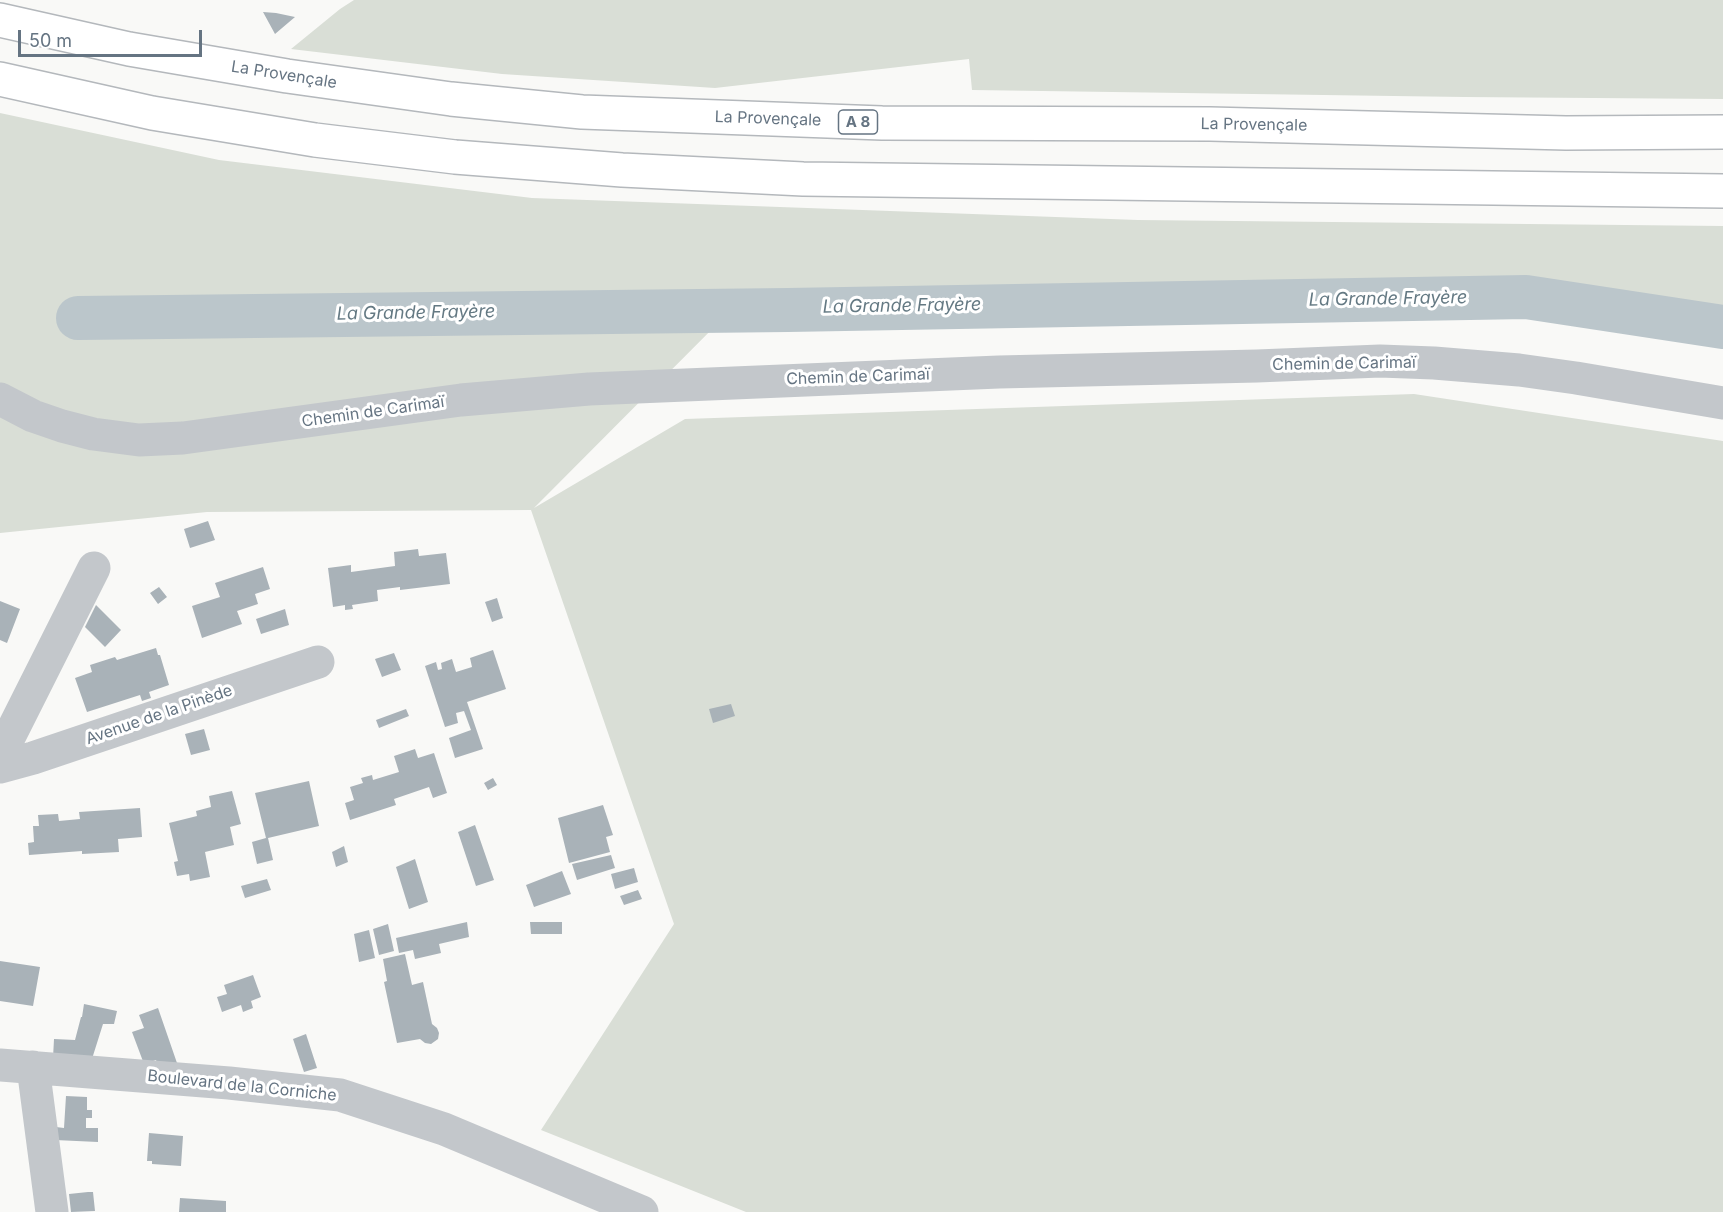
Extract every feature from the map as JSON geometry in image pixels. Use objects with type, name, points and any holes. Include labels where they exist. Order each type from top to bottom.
[{"type":"highway","name":"La Provençale","points":[[0,20],[129,49],[287,76],[451,99],[582,112],[882,123],[1210,124],[1566,133],[1723,132]]},
{"type":"highway","points":[[0,79],[152,113],[315,140],[455,157],[622,170],[803,179],[1723,191]]},
{"type":"street","name":"Chemin de Carimaï","points":[[0,399],[33,416],[62,426],[93,434],[139,440],[183,438],[461,400],[589,389],[916,375],[1380,361],[1518,370],[1723,403]]},
{"type":"street","points":[[0,755],[94,568]]},
{"type":"street","name":"Avenue de la Pinède","points":[[0,767],[33,758],[318,662]]},
{"type":"street","name":"Boulevard de la Corniche","points":[[0,1065],[230,1083],[340,1095],[444,1129],[642,1212]]},
{"type":"street","points":[[33,1067],[52,1212]]},
{"type":"shaded area","points":[[354,0],[1723,0],[1723,99],[972,90],[969,59],[715,88],[502,74],[291,49]]},
{"type":"shaded area","points":[[0,113],[219,160],[532,198],[1138,220],[1723,226],[1723,319],[1474,283],[744,297],[534,508],[685,419],[1414,394],[1723,441],[1723,1212],[746,1212],[541,1130],[674,924],[531,510],[207,512],[0,533]]},
{"type":"building","points":[[263,12],[276,13],[295,17],[275,34]]},
{"type":"building","points":[[208,521],[215,540],[190,548],[184,529]]},
{"type":"building","points":[[418,549],[419,556],[446,553],[450,584],[400,590],[400,587],[377,590],[378,601],[352,605],[353,609],[345,610],[345,605],[333,607],[328,568],[351,565],[351,572],[395,566],[394,552]]},
{"type":"building","points":[[263,567],[270,589],[255,594],[258,604],[237,611],[242,624],[202,638],[192,606],[220,597],[215,583]]},
{"type":"building","points":[[159,587],[167,597],[158,604],[150,593]]},
{"type":"building","points":[[497,598],[503,618],[492,622],[485,602]]},
{"type":"building","points":[[0,601],[20,609],[7,643],[0,640]]},
{"type":"building","points":[[96,605],[121,630],[105,647],[85,627]]},
{"type":"building","points":[[285,609],[289,625],[261,634],[256,619]]},
{"type":"building","points":[[156,648],[169,685],[149,692],[151,698],[142,701],[140,695],[87,712],[75,678],[92,672],[90,665],[115,657],[117,660]]},
{"type":"building","points":[[493,650],[506,689],[467,702],[483,749],[455,758],[449,738],[471,730],[464,711],[456,713],[458,723],[445,727],[425,666],[436,662],[438,670],[442,669],[441,663],[452,659],[456,672],[472,667],[470,658]]},
{"type":"building","points":[[394,653],[401,670],[382,677],[375,659]]},
{"type":"building","points":[[731,704],[735,716],[713,723],[709,709]]},
{"type":"building","points":[[406,709],[409,716],[379,728],[376,720]]},
{"type":"building","points":[[204,729],[210,750],[191,755],[185,734]]},
{"type":"building","points":[[415,749],[418,758],[434,753],[447,793],[433,798],[429,787],[394,799],[396,805],[350,820],[345,803],[354,800],[350,787],[363,783],[361,778],[372,775],[373,780],[399,772],[394,756]]},
{"type":"building","points":[[493,778],[497,785],[488,790],[484,783]]},
{"type":"building","points":[[309,781],[319,826],[268,838],[273,860],[257,864],[252,842],[266,838],[255,793]]},
{"type":"building","points":[[232,791],[241,824],[230,827],[234,845],[205,852],[210,877],[190,881],[189,874],[177,876],[174,862],[178,861],[169,823],[197,816],[196,811],[211,807],[209,796]]},
{"type":"building","points":[[603,805],[613,835],[606,837],[610,852],[569,863],[558,818]]},
{"type":"building","points":[[140,808],[142,837],[118,839],[119,852],[82,854],[82,851],[29,855],[28,843],[34,842],[33,826],[39,826],[38,815],[58,814],[59,821],[80,819],[79,812]]},
{"type":"building","points":[[475,825],[494,880],[476,886],[458,832]]},
{"type":"building","points":[[344,846],[348,862],[336,867],[332,852]]},
{"type":"building","points":[[611,855],[615,868],[577,880],[572,864]]},
{"type":"building","points":[[415,859],[428,902],[409,909],[396,867]]},
{"type":"building","points":[[634,868],[638,882],[615,889],[611,874]]},
{"type":"building","points":[[562,871],[571,894],[534,907],[526,885]]},
{"type":"building","points":[[267,879],[271,890],[245,898],[241,886]]},
{"type":"building","points":[[638,890],[642,899],[624,905],[620,896]]},
{"type":"building","points":[[467,922],[469,937],[439,944],[441,953],[415,959],[413,950],[399,953],[396,938]]},
{"type":"building","points":[[530,922],[562,922],[562,934],[531,934]]},
{"type":"building","points":[[388,924],[394,951],[379,955],[373,929]]},
{"type":"building","points":[[369,930],[375,958],[359,962],[354,934]]},
{"type":"building","points":[[405,954],[412,985],[423,982],[432,1024],[439,1033],[438,1039],[431,1044],[420,1039],[397,1043],[384,982],[387,981],[383,959]]},
{"type":"building","points":[[0,961],[40,967],[33,1006],[0,1001]]},
{"type":"building","points":[[253,975],[261,997],[251,1001],[253,1008],[243,1012],[241,1005],[222,1012],[217,997],[227,994],[224,985]]},
{"type":"building","points":[[84,1004],[117,1011],[114,1024],[103,1024],[91,1062],[53,1058],[54,1039],[75,1040]]},
{"type":"building","points":[[158,1008],[177,1063],[159,1069],[156,1060],[144,1064],[132,1032],[144,1028],[139,1015]]},
{"type":"building","points":[[306,1034],[317,1068],[304,1072],[293,1039]]},
{"type":"building","points":[[66,1096],[87,1097],[87,1110],[92,1110],[92,1118],[86,1118],[86,1128],[98,1128],[98,1142],[55,1140],[56,1127],[64,1128]]},
{"type":"building","points":[[149,1133],[183,1136],[181,1166],[152,1164],[152,1161],[147,1161]]},
{"type":"building","points":[[93,1192],[95,1211],[71,1212],[69,1194]]},
{"type":"building","points":[[180,1198],[226,1201],[226,1212],[179,1212]]},
{"type":"waterway","name":"La Grande Frayère","points":[[78,318],[788,310],[1526,297],[1723,327]]}]
